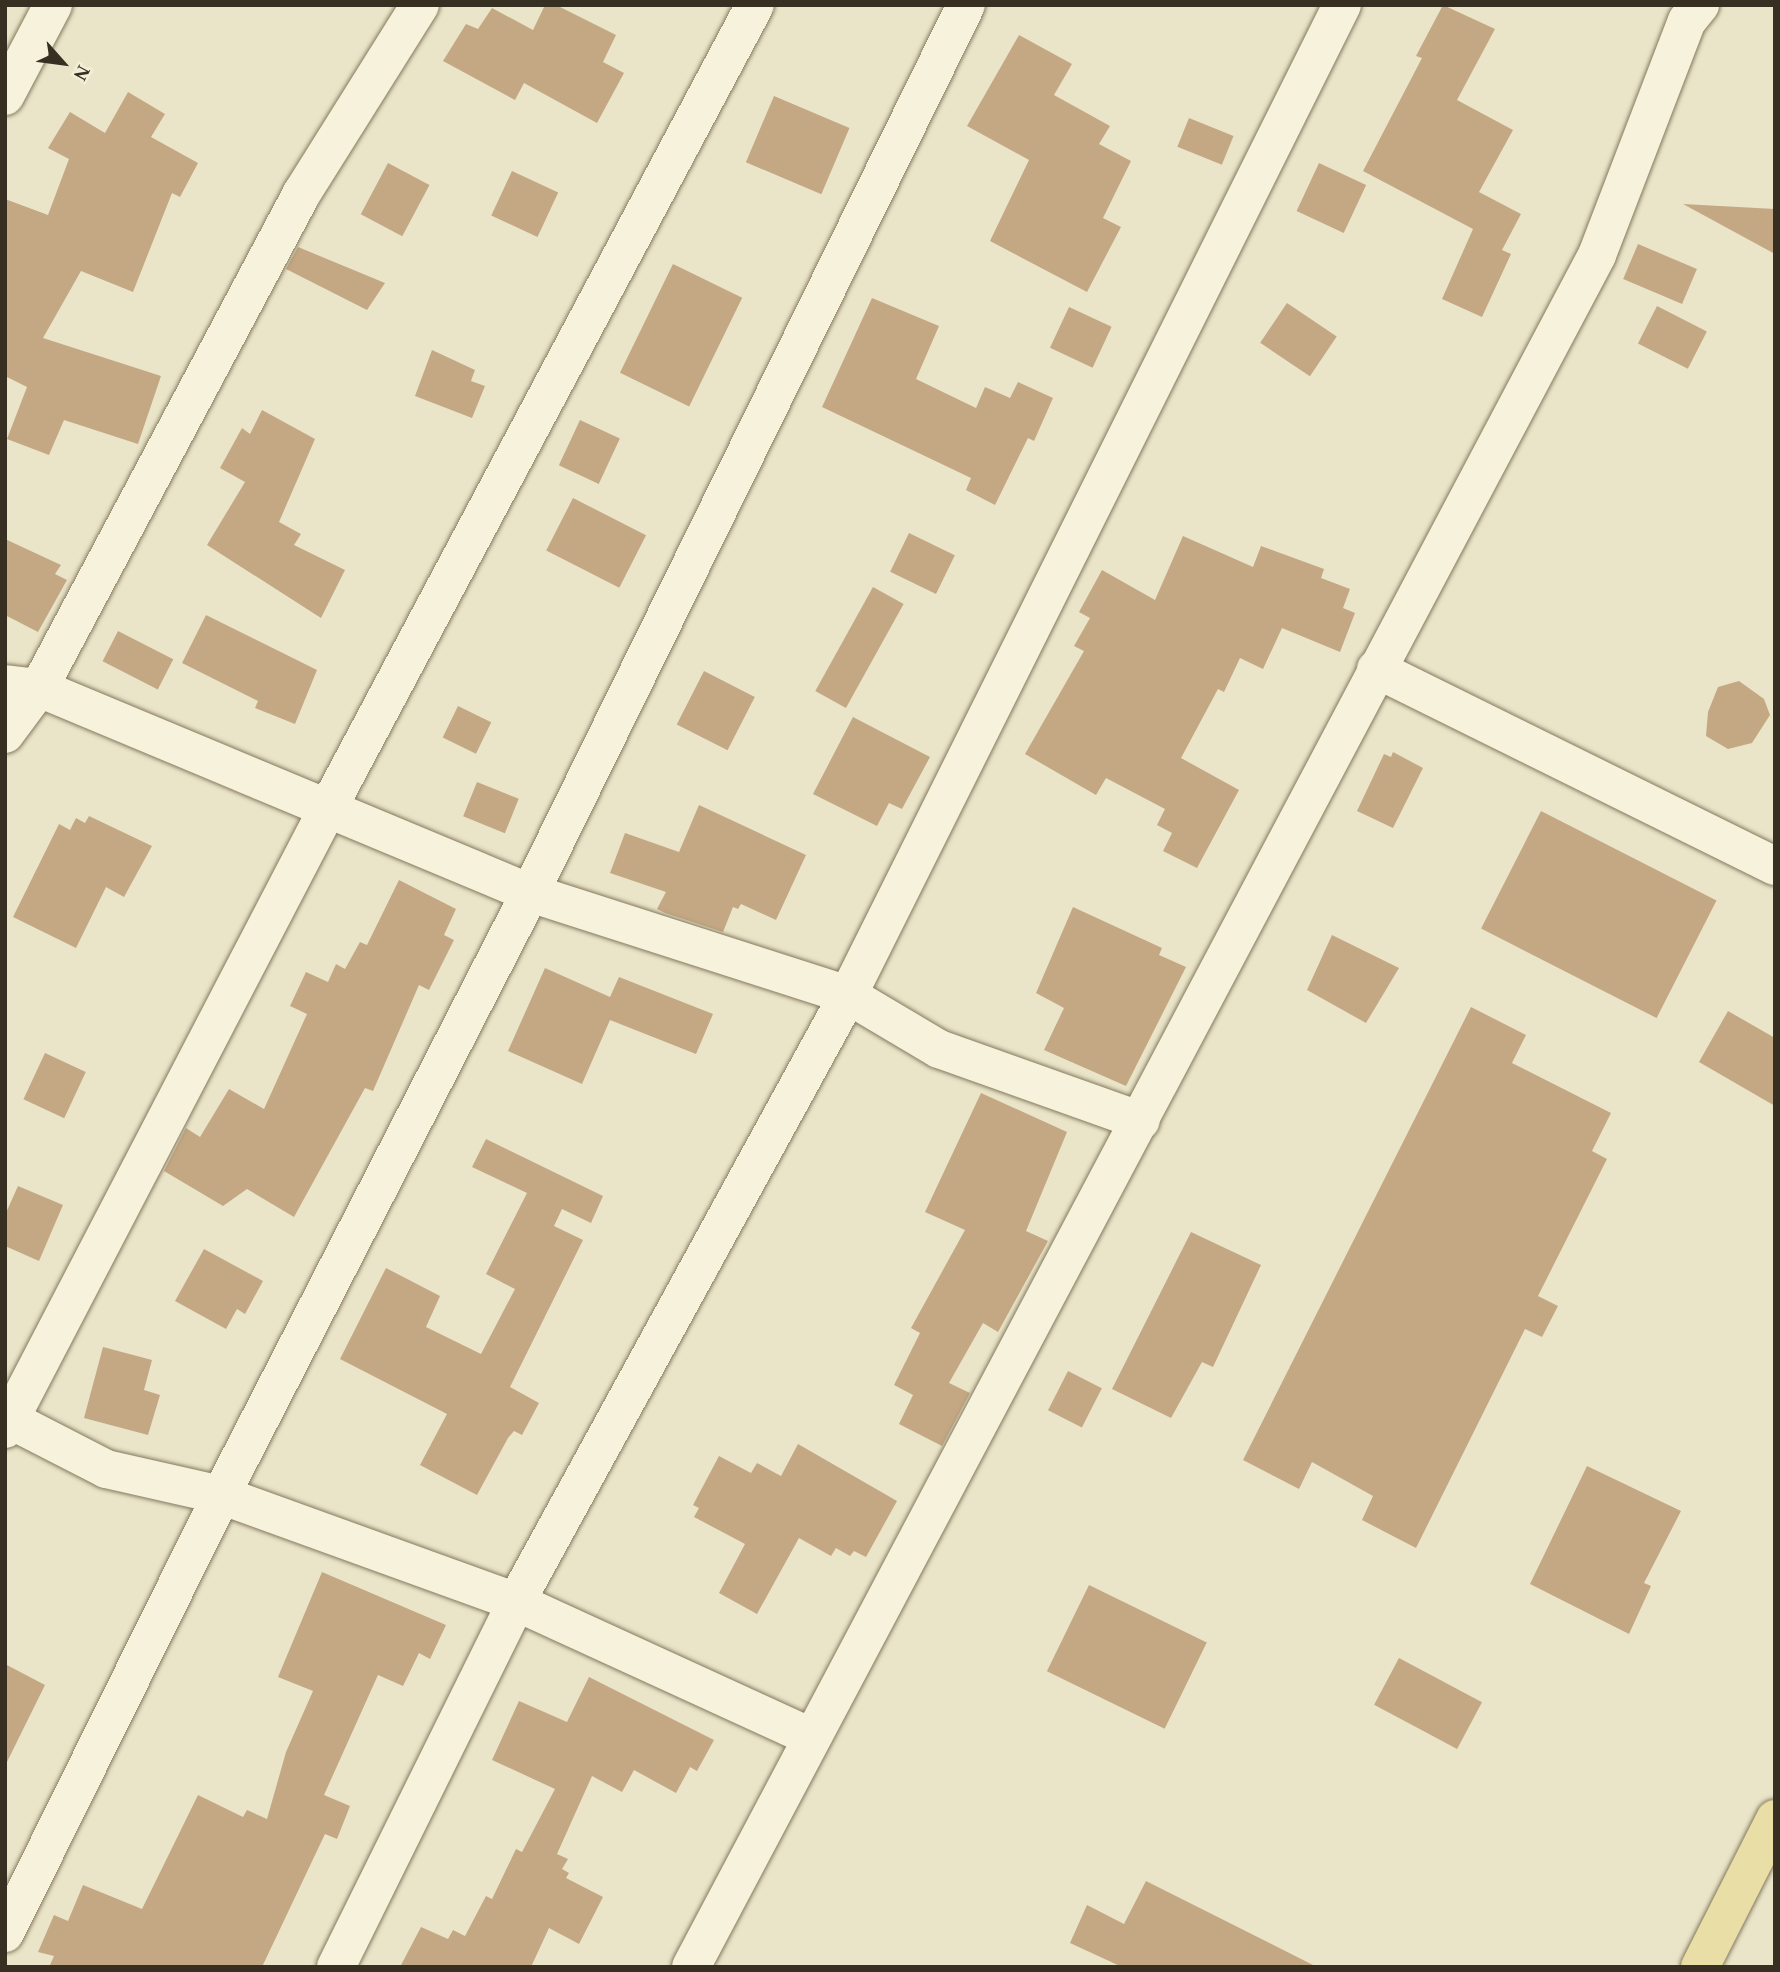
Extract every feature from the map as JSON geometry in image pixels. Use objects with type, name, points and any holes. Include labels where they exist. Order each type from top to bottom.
[{"type":"main road","points":[[1700,1967],[1775,1819]]},
{"type":"street","points":[[5,96],[53,5]]},
{"type":"street","points":[[5,734],[22,686],[302,193],[419,5]]},
{"type":"street","points":[[755,5],[328,808],[7,1422],[106,1469],[221,1495],[516,1602],[811,1737]]},
{"type":"street","points":[[5,1934],[221,1495],[530,893],[966,5]]},
{"type":"street","points":[[336,1967],[516,1602],[848,995],[1342,5]]},
{"type":"street","points":[[691,1967],[1597,255],[1687,21],[1700,5]]},
{"type":"street","points":[[1376,669],[1775,866]]},
{"type":"street","points":[[22,686],[328,808],[530,893],[848,995],[939,1049],[1141,1121]]},
{"type":"building","points":[[545,5],[556,5],[616,35],[603,62],[624,73],[597,123],[524,83],[515,100],[443,61],[466,24],[478,29],[492,8],[533,30]]},
{"type":"building","points":[[1443,5],[1495,29],[1457,100],[1513,130],[1479,192],[1521,214],[1502,250],[1511,254],[1482,317],[1442,299],[1473,229],[1363,171],[1422,58],[1416,56]]},
{"type":"building","points":[[1019,35],[1072,64],[1054,95],[1110,126],[1099,144],[1131,161],[1103,218],[1121,227],[1087,292],[990,241],[1029,160],[967,126]]},
{"type":"building","points":[[128,92],[165,114],[151,137],[198,163],[180,197],[172,193],[133,292],[81,271],[43,338],[161,376],[138,444],[64,420],[49,455],[7,439],[27,387],[5,376],[5,199],[48,215],[69,159],[48,148],[70,112],[105,133]]},
{"type":"building","points":[[774,96],[849,128],[821,194],[746,162]]},
{"type":"building","points":[[1189,118],[1234,136],[1222,165],[1177,147]]},
{"type":"building","points":[[388,163],[429,185],[402,236],[361,214]]},
{"type":"building","points":[[1319,163],[1366,185],[1344,233],[1297,211]]},
{"type":"building","points":[[512,171],[558,193],[538,237],[491,215]]},
{"type":"building","points":[[1683,204],[1775,209],[1775,254]]},
{"type":"building","points":[[1638,244],[1697,269],[1682,304],[1623,279]]},
{"type":"building","points":[[298,247],[385,283],[367,310],[286,269]]},
{"type":"building","points":[[673,264],[742,298],[689,407],[620,373]]},
{"type":"building","points":[[872,298],[939,326],[916,379],[976,408],[985,387],[1010,398],[1018,382],[1053,398],[1034,441],[1028,438],[995,505],[966,490],[971,478],[822,407]]},
{"type":"building","points":[[1287,303],[1337,337],[1310,376],[1260,343]]},
{"type":"building","points":[[1657,306],[1707,331],[1688,369],[1638,343]]},
{"type":"building","points":[[1069,307],[1112,327],[1093,368],[1050,348]]},
{"type":"building","points":[[432,350],[475,370],[471,381],[485,386],[472,418],[415,396]]},
{"type":"building","points":[[262,410],[315,439],[279,522],[301,534],[294,545],[345,570],[321,618],[207,545],[245,482],[220,468],[242,428],[250,434]]},
{"type":"building","points":[[580,420],[620,439],[599,484],[559,465]]},
{"type":"building","points":[[573,498],[646,535],[619,588],[546,551]]},
{"type":"building","points":[[909,533],[955,555],[936,594],[890,572]]},
{"type":"building","points":[[1183,536],[1253,567],[1261,546],[1324,569],[1321,578],[1350,589],[1343,608],[1355,613],[1340,652],[1282,628],[1263,669],[1240,658],[1224,692],[1218,689],[1181,758],[1239,790],[1197,868],[1163,851],[1172,833],[1157,825],[1165,809],[1106,778],[1096,795],[1025,754],[1084,651],[1074,646],[1090,618],[1079,612],[1102,570],[1155,600]]},
{"type":"building","points":[[5,539],[61,565],[55,574],[67,580],[38,632],[5,615]]},
{"type":"building","points":[[873,587],[904,604],[846,708],[815,691]]},
{"type":"building","points":[[206,615],[317,670],[295,724],[255,708],[258,701],[182,663]]},
{"type":"building","points":[[118,631],[173,659],[158,689],[103,661]]},
{"type":"building","points":[[704,671],[755,697],[728,750],[677,724]]},
{"type":"building","points":[[1739,681],[1764,699],[1770,715],[1752,743],[1728,749],[1706,736],[1708,712],[1718,687]]},
{"type":"building","points":[[458,706],[491,722],[476,754],[443,737]]},
{"type":"building","points":[[853,717],[930,757],[902,809],[889,803],[877,826],[813,794]]},
{"type":"building","points":[[1393,752],[1423,768],[1393,828],[1357,811],[1384,754],[1391,757]]},
{"type":"building","points":[[477,782],[519,799],[505,833],[463,816]]},
{"type":"building","points":[[699,805],[806,855],[776,920],[741,904],[738,909],[733,907],[723,932],[657,909],[666,892],[610,873],[625,833],[679,852]]},
{"type":"building","points":[[1541,811],[1717,900],[1657,1018],[1481,929]]},
{"type":"building","points":[[89,816],[152,846],[124,897],[106,887],[76,948],[13,917],[59,824],[70,830],[76,818],[85,823]]},
{"type":"building","points":[[399,880],[456,909],[444,935],[454,940],[429,990],[419,985],[373,1091],[365,1088],[294,1217],[247,1189],[223,1206],[164,1171],[186,1128],[200,1137],[229,1089],[264,1109],[307,1014],[290,1006],[306,972],[328,982],[336,964],[345,969],[360,942],[367,945]]},
{"type":"building","points":[[1073,907],[1162,948],[1159,955],[1186,967],[1126,1086],[1044,1050],[1064,1008],[1036,993]]},
{"type":"building","points":[[1332,935],[1399,968],[1366,1023],[1307,990]]},
{"type":"building","points":[[545,968],[610,997],[619,977],[713,1014],[696,1054],[610,1020],[582,1084],[508,1051]]},
{"type":"building","points":[[1471,1007],[1526,1035],[1512,1063],[1611,1113],[1592,1151],[1607,1159],[1538,1296],[1558,1306],[1542,1337],[1525,1329],[1416,1548],[1362,1520],[1373,1496],[1312,1462],[1299,1489],[1243,1460]]},
{"type":"building","points":[[1728,1011],[1775,1038],[1775,1106],[1699,1062]]},
{"type":"building","points":[[45,1053],[86,1072],[64,1118],[23,1099]]},
{"type":"building","points":[[981,1093],[1067,1132],[1026,1231],[1048,1241],[998,1332],[983,1323],[949,1383],[970,1393],[942,1446],[899,1424],[913,1395],[894,1385],[920,1333],[911,1328],[965,1230],[925,1212]]},
{"type":"building","points":[[486,1139],[603,1196],[591,1223],[562,1209],[554,1226],[583,1240],[510,1387],[539,1403],[522,1435],[514,1431],[508,1438],[477,1495],[420,1465],[447,1414],[340,1359],[386,1268],[440,1296],[426,1327],[481,1354],[515,1289],[486,1274],[527,1193],[472,1167]]},
{"type":"building","points":[[18,1186],[63,1205],[39,1261],[5,1246],[5,1215]]},
{"type":"building","points":[[1191,1232],[1261,1265],[1213,1367],[1202,1362],[1171,1418],[1112,1389]]},
{"type":"building","points":[[204,1249],[263,1281],[245,1314],[237,1309],[226,1329],[175,1301]]},
{"type":"building","points":[[103,1347],[152,1360],[144,1390],[160,1395],[148,1435],[84,1418]]},
{"type":"building","points":[[1068,1371],[1102,1388],[1082,1427],[1048,1410]]},
{"type":"building","points":[[798,1444],[897,1501],[866,1557],[854,1551],[850,1556],[836,1548],[831,1556],[799,1538],[757,1614],[719,1593],[745,1544],[694,1517],[699,1508],[693,1505],[719,1456],[751,1473],[757,1463],[781,1476]]},
{"type":"building","points":[[1587,1466],[1681,1511],[1644,1583],[1651,1586],[1629,1634],[1530,1584]]},
{"type":"building","points":[[322,1572],[446,1625],[430,1659],[419,1653],[403,1686],[378,1675],[324,1795],[350,1806],[337,1839],[325,1834],[262,1967],[49,1967],[54,1956],[38,1952],[54,1915],[68,1921],[83,1885],[142,1909],[198,1795],[243,1817],[247,1810],[267,1819],[286,1752],[313,1691],[278,1677]]},
{"type":"building","points":[[1089,1585],[1207,1642],[1165,1729],[1047,1671]]},
{"type":"building","points":[[1399,1658],[1482,1702],[1457,1749],[1374,1705]]},
{"type":"building","points":[[5,1664],[45,1685],[5,1766]]},
{"type":"building","points":[[589,1677],[714,1740],[697,1771],[690,1767],[676,1793],[634,1770],[622,1792],[592,1776],[557,1854],[568,1859],[562,1869],[569,1873],[566,1878],[603,1897],[579,1944],[549,1928],[531,1967],[400,1967],[421,1927],[448,1939],[453,1930],[465,1936],[486,1896],[492,1899],[516,1849],[522,1852],[555,1789],[492,1760],[519,1701],[567,1722]]},
{"type":"building","points":[[1146,1881],[1317,1967],[1122,1967],[1070,1943],[1087,1905],[1124,1924]]}]
